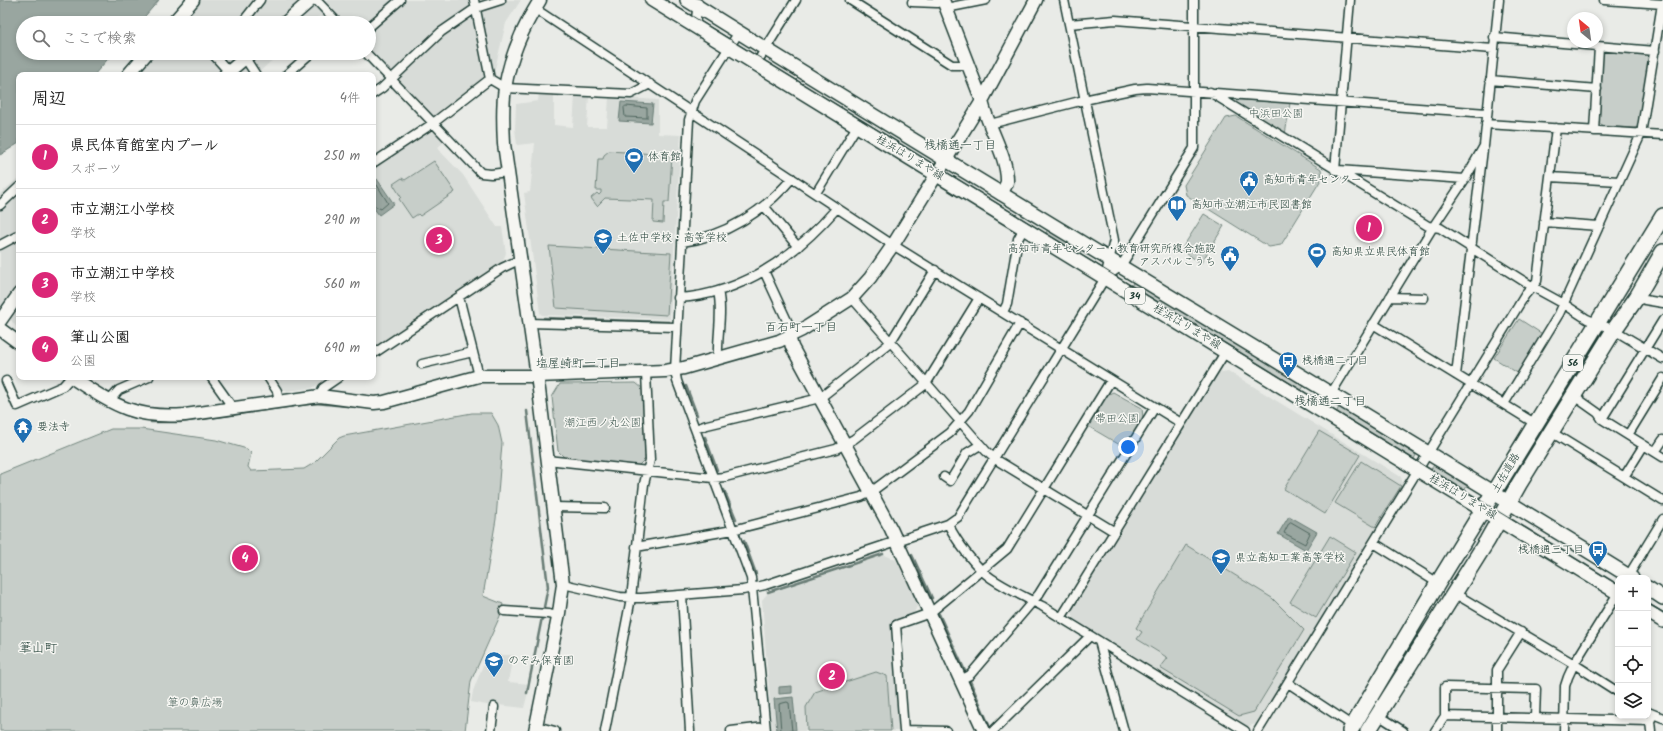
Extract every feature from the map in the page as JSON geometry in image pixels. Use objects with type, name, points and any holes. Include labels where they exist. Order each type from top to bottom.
[{"type":"highway","name":"土佐道路","points":[[1351,728],[1663,216]]},
{"type":"highway","name":"土佐道路","points":[[1368,731],[1614,330],[1637,297],[1663,252]]},
{"type":"main road","name":"桂浜はりまや線","points":[[652,0],[1615,591]]},
{"type":"main road","name":"桂浜はりまや線","points":[[695,2],[765,49],[1626,575]]},
{"type":"main road","points":[[1651,590],[1663,598]]},
{"type":"main road","points":[[1651,614],[1663,621]]},
{"type":"street","points":[[179,16],[193,0]]},
{"type":"street","points":[[247,16],[260,0]]},
{"type":"street","points":[[293,16],[311,0]]},
{"type":"street","points":[[314,0],[318,2],[331,16]]},
{"type":"street","points":[[376,21],[400,0]]},
{"type":"street","points":[[376,92],[391,80],[441,32],[475,4],[501,0]]},
{"type":"street","points":[[756,64],[796,0]]},
{"type":"street","points":[[850,0],[952,65],[967,65]]},
{"type":"street","points":[[912,2],[944,3],[986,0]]},
{"type":"street","points":[[76,380],[110,401],[134,412],[155,416],[185,415],[320,396],[374,403],[384,402],[479,376],[646,373],[675,370],[789,336],[802,330],[852,298],[870,278],[893,245],[982,101],[1036,0]]},
{"type":"street","points":[[563,584],[631,598],[753,588],[948,524],[958,517],[1105,278],[1116,263],[1114,240],[1064,0]]},
{"type":"street","points":[[1105,278],[1194,148],[1194,0]]},
{"type":"street","points":[[1335,170],[1350,0]]},
{"type":"street","points":[[1456,375],[1484,146],[1499,0]]},
{"type":"street","points":[[1504,404],[1564,304],[1598,226],[1641,134],[1663,4],[1604,0]]},
{"type":"street","points":[[695,2],[695,26]]},
{"type":"street","points":[[944,3],[982,101],[984,113],[990,124],[1004,165],[1007,184],[1001,194]]},
{"type":"street","points":[[475,4],[490,79],[505,88],[631,94],[650,84]]},
{"type":"street","points":[[555,731],[535,729],[563,584],[537,376],[504,144],[503,123],[505,88],[514,51],[537,4],[650,84],[893,245],[1181,423]]},
{"type":"street","points":[[1069,24],[1115,20],[1493,49]]},
{"type":"street","points":[[731,731],[766,729],[753,588],[751,578],[677,381],[675,370],[676,327],[689,120],[695,101],[739,32]]},
{"type":"street","points":[[1494,37],[1567,43]]},
{"type":"street","points":[[1603,46],[1654,52]]},
{"type":"street","points":[[1594,131],[1599,48]]},
{"type":"street","points":[[131,72],[142,60]]},
{"type":"street","points":[[217,60],[226,72]]},
{"type":"street","points":[[228,72],[243,60]]},
{"type":"street","points":[[250,60],[255,72]]},
{"type":"street","points":[[289,72],[303,60]]},
{"type":"street","points":[[372,60],[432,124],[481,173],[491,174],[508,172]]},
{"type":"street","points":[[376,161],[432,124],[490,79]]},
{"type":"street","points":[[1490,80],[1596,89]]},
{"type":"street","points":[[990,124],[1084,100],[1135,89],[1147,88],[1487,113]]},
{"type":"street","points":[[1210,92],[1428,226],[1440,228],[1533,287],[1587,319],[1614,330],[1663,359]]},
{"type":"street","points":[[1486,124],[1663,136]]},
{"type":"street","points":[[816,193],[857,126]]},
{"type":"street","points":[[1258,731],[1525,295],[1537,281],[1556,128]]},
{"type":"street","points":[[1321,410],[1484,146]]},
{"type":"street","points":[[1335,170],[1465,179]]},
{"type":"street","points":[[1550,177],[1619,181]]},
{"type":"street","points":[[682,242],[697,240],[714,235],[734,225],[764,206],[781,191],[792,178]]},
{"type":"street","points":[[0,205],[16,190]]},
{"type":"street","points":[[764,206],[798,247]]},
{"type":"street","points":[[678,298],[695,297],[718,291],[745,281],[764,271],[798,247],[818,230],[837,208]]},
{"type":"street","points":[[1544,222],[1598,226]]},
{"type":"street","points":[[1003,312],[1007,304],[1018,239],[1024,228]]},
{"type":"street","points":[[0,245],[16,237]]},
{"type":"street","points":[[376,352],[502,268],[521,259]]},
{"type":"street","points":[[695,429],[820,398],[890,343],[935,270]]},
{"type":"street","points":[[764,271],[789,325],[789,336],[792,347],[896,541],[984,731]]},
{"type":"street","points":[[718,291],[720,298],[717,344],[718,358]]},
{"type":"street","points":[[459,297],[479,376]]},
{"type":"street","points":[[1390,297],[1424,298]]},
{"type":"street","points":[[1637,297],[1645,300],[1663,302]]},
{"type":"street","points":[[0,321],[16,298]]},
{"type":"street","points":[[852,298],[926,384],[994,458],[1115,532]]},
{"type":"street","points":[[547,460],[713,478],[725,477],[836,449],[854,440],[926,384],[979,298]]},
{"type":"street","points":[[1602,419],[1663,320]]},
{"type":"street","points":[[529,323],[676,327]]},
{"type":"street","points":[[636,547],[733,530],[861,497],[871,492],[950,433],[960,422],[969,411],[1020,323]]},
{"type":"street","points":[[1374,324],[1536,424]]},
{"type":"street","points":[[0,329],[16,341]]},
{"type":"street","points":[[1061,618],[1226,351]]},
{"type":"street","points":[[422,364],[473,352]]},
{"type":"street","points":[[605,731],[631,598],[644,484],[650,460],[646,373]]},
{"type":"street","points":[[1628,435],[1663,378]]},
{"type":"street","points":[[6,381],[17,406],[63,386],[68,380]]},
{"type":"street","points":[[110,401],[119,390],[142,380]]},
{"type":"street","points":[[213,380],[233,408]]},
{"type":"street","points":[[270,380],[277,391],[279,402]]},
{"type":"street","points":[[320,396],[323,388],[335,380]]},
{"type":"street","points":[[946,731],[904,731],[896,625],[930,613],[1007,548],[1111,380]]},
{"type":"street","points":[[1574,396],[1598,413],[1602,419],[1663,457]]},
{"type":"street","points":[[960,680],[970,675],[1039,594],[1154,407]]},
{"type":"street","points":[[1551,432],[1663,501]]},
{"type":"street","points":[[1655,452],[1663,440]]},
{"type":"street","points":[[944,478],[950,481],[968,453],[980,444]]},
{"type":"street","points":[[1624,477],[1644,445]]},
{"type":"street","points":[[553,507],[604,508]]},
{"type":"street","points":[[1630,575],[1663,519]]},
{"type":"street","points":[[948,524],[954,536],[990,577],[1099,641],[1244,731]]},
{"type":"street","points":[[1374,543],[1438,583]]},
{"type":"street","points":[[1454,593],[1521,632],[1615,690]]},
{"type":"street","points":[[682,595],[690,731]]},
{"type":"street","points":[[1564,731],[1565,686],[1574,664],[1615,598]]},
{"type":"street","points":[[504,610],[558,616]]},
{"type":"street","points":[[1496,731],[1498,670],[1521,632]]},
{"type":"street","points":[[993,731],[1090,636]]},
{"type":"street","points":[[1099,641],[1124,731]]},
{"type":"street","points":[[1288,683],[1351,728]]},
{"type":"street","points":[[1435,731],[1445,716],[1445,687],[1536,689],[1535,717]]},
{"type":"street","points":[[491,731],[494,707]]},
{"type":"street","points":[[1378,715],[1403,731]]},
{"type":"street","points":[[1445,716],[1564,718],[1615,717]]},
{"type":"street","points":[[1651,716],[1663,718]]},
{"type":"street","points":[[1650,731],[1651,719]]},
{"type":"shaded area","points":[[190,0],[521,0],[506,23],[494,73],[425,123],[364,60],[376,60],[376,16],[175,16]]},
{"type":"shaded area","points":[[134,60],[272,60],[259,72],[123,72]]},
{"type":"shaded area","name":"土佐中学校・高等学校","points":[[539,93],[554,94],[554,125],[573,127],[575,95],[589,95],[587,127],[607,127],[609,97],[658,100],[658,134],[681,135],[670,319],[542,315],[540,313],[524,193],[530,192],[535,143],[517,145],[515,129],[516,104],[538,101]]},
{"type":"shaded area","points":[[428,132],[438,133],[445,141],[437,148],[463,175],[497,227],[502,227],[506,253],[502,263],[376,347],[376,167]]},
{"type":"shaded area","points":[[16,180],[16,326],[0,306],[0,194]]},
{"type":"shaded area","name":"県立高知工業高等学校","points":[[1228,371],[1401,477],[1403,485],[1256,724],[1245,727],[1074,621],[1071,611],[1217,373]]},
{"type":"shaded area","points":[[275,380],[326,380],[312,388],[288,391],[280,388]]},
{"type":"shaded area","points":[[885,555],[896,560],[918,604],[913,615],[892,622],[901,731],[772,731],[762,600],[767,594]]},
{"type":"shaded area","name":"のぞみ保育園","points":[[487,655],[513,655],[508,682],[530,684],[524,708],[498,705],[497,707],[471,702],[473,691]]},
{"type":"green space","points":[[1606,51],[1648,55],[1650,58],[1639,126],[1635,128],[1602,126],[1599,122],[1603,54]]},
{"type":"green space","name":"中浜田公園","points":[[1228,99],[1290,103],[1285,135]]},
{"type":"green space","points":[[1236,116],[1321,169],[1322,178],[1281,245],[1269,247],[1186,195],[1184,185],[1226,118]]},
{"type":"green space","name":"体育館","points":[[609,151],[672,155],[669,202],[664,202],[663,223],[653,222],[654,200],[605,198],[597,206],[591,198],[597,193],[599,195],[601,193],[601,190],[596,190],[598,159],[603,159],[604,155]]},
{"type":"green space","points":[[434,161],[455,192],[420,216],[418,214],[412,218],[399,199],[401,197],[393,184],[402,178],[405,180]]},
{"type":"green space","points":[[1204,214],[1224,226],[1201,263],[1181,250]]},
{"type":"green space","points":[[1048,229],[1082,250],[1079,256],[1045,235]]},
{"type":"green space","points":[[549,246],[671,253],[667,315],[556,308]]},
{"type":"green space","points":[[1134,281],[1304,386],[1300,392],[1130,288]]},
{"type":"green space","points":[[1519,319],[1544,335],[1519,374],[1494,358]]},
{"type":"green space","name":"潮江西ノ丸公園","points":[[636,383],[643,389],[645,459],[637,467],[566,459],[558,451],[552,397],[560,384]]},
{"type":"green space","name":"帯田公園","points":[[1113,392],[1142,408],[1143,418],[1125,448],[1086,425],[1105,396]]},
{"type":"green space","points":[[1339,407],[1416,455],[1413,461],[1336,413]]},
{"type":"green space","name":"筆の鼻広場","points":[[472,413],[491,413],[498,425],[502,443],[496,519],[483,596],[503,604],[500,616],[471,681],[465,731],[0,731],[0,474],[111,429],[141,429],[216,440],[247,449],[251,453],[248,467],[251,471],[304,469],[314,463],[339,438],[344,436]]},
{"type":"green space","points":[[1319,431],[1360,455],[1325,514],[1284,489]]},
{"type":"green space","points":[[1361,461],[1401,486],[1375,527],[1335,503]]},
{"type":"green space","points":[[1434,465],[1467,486],[1463,493],[1429,472]]},
{"type":"green space","points":[[1330,536],[1356,552],[1316,618],[1290,602]]},
{"type":"green space","points":[[1186,545],[1272,598],[1304,630],[1254,712],[1239,716],[1160,668],[1168,658],[1137,639],[1142,632],[1136,628]]},
{"type":"green space","points":[[876,672],[887,676],[891,731],[807,731],[806,707],[815,692]]},
{"type":"water","points":[[0,0],[159,0],[145,16],[16,16],[16,60],[107,60],[97,72],[16,72],[16,145],[0,155]]},
{"type":"water","points":[[621,102],[653,104],[651,123],[619,121]]},
{"type":"water","points":[[376,180],[394,204],[379,215],[376,211]]},
{"type":"water","points":[[1289,516],[1317,532],[1306,550],[1278,534]]},
{"type":"water","points":[[792,686],[792,693],[779,694],[779,687]]},
{"type":"water","points":[[793,697],[796,730],[777,731],[774,699]]},
{"type":"waterway","points":[[544,318],[669,322]]},
{"type":"waterway","points":[[680,351],[681,329]]},
{"type":"waterway","points":[[686,386],[697,415]]},
{"type":"waterway","points":[[151,422],[180,422],[315,403],[368,408]]},
{"type":"waterway","points":[[527,411],[548,587],[527,693]]},
{"type":"waterway","points":[[705,437],[717,470]]},
{"type":"waterway","points":[[724,490],[736,519]]},
{"type":"waterway","points":[[744,541],[756,574]]},
{"type":"waterway","points":[[768,592],[883,554]]},
{"type":"waterway","points":[[912,555],[932,598]]},
{"type":"waterway","points":[[939,614],[965,671]]},
{"type":"waterway","points":[[970,681],[989,725]]},
{"type":"tram line","points":[[666,0],[1615,583]]},
{"type":"tram line","points":[[1651,605],[1663,612]]},
{"type":"place","name":"体育館","points":[[634,174]]},
{"type":"place","name":"高知市青年センター","points":[[1249,197]]},
{"type":"place","name":"高知市立潮江市民図書館","points":[[1177,222]]},
{"type":"place","name":"県民体育館室内プール","points":[[1369,228]]},
{"type":"place","name":"市立潮江中学校","points":[[439,240]]},
{"type":"place","name":"土佐中学校・高等学校","points":[[603,255]]},
{"type":"place","name":"高知県立県民体育館","points":[[1317,269]]},
{"type":"place","name":"高知市青年センター・教育研究所複合施設 アスパルこうち","points":[[1230,272]]},
{"type":"place","name":"桟橋通二丁目","points":[[1288,378]]},
{"type":"place","name":"要法寺","points":[[23,444]]},
{"type":"place","name":"筆山公園","points":[[245,558]]},
{"type":"place","name":"桟橋通三丁目","points":[[1598,567]]},
{"type":"place","name":"県立高知工業高等学校","points":[[1221,575]]},
{"type":"place","name":"市立潮江小学校","points":[[832,676]]},
{"type":"place","name":"のぞみ保育園","points":[[494,678]]},
{"type":"district","name":"桟橋通一丁目","points":[[960,145]]},
{"type":"district","name":"百石町一丁目","points":[[801,327]]},
{"type":"district","name":"塩屋崎町一丁目","points":[[578,363]]},
{"type":"district","name":"桟橋通二丁目","points":[[1330,401]]},
{"type":"district","name":"筆山町","points":[[38,648]]}]
